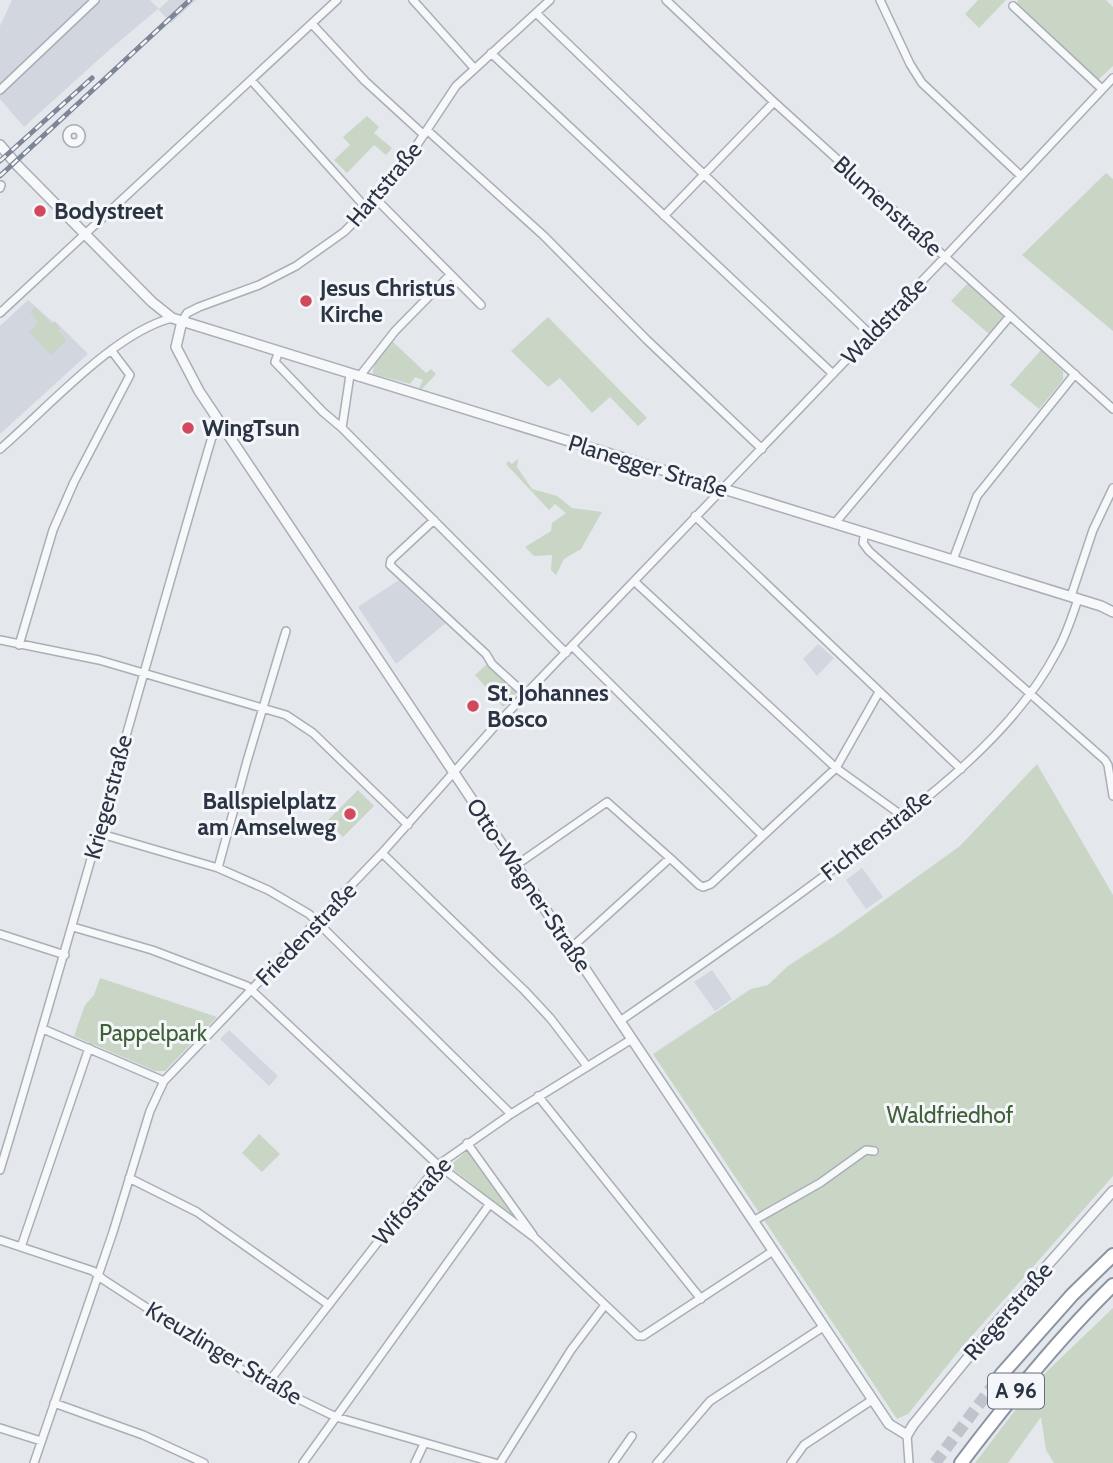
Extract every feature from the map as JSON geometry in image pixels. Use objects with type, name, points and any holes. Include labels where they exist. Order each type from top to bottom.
[{"type":"highway","name":"A 96","points":[[1002,1375],[1072,1295],[1113,1255]]},
{"type":"highway","name":"A 96","points":[[961,1463],[1027,1379],[1076,1322],[1113,1285]]},
{"type":"street","points":[[0,90],[95,0]]},
{"type":"street","points":[[0,313],[338,0]]},
{"type":"street","points":[[413,0],[474,68]]},
{"type":"street","name":"Hartstraße","points":[[0,449],[111,350],[156,322],[177,320],[199,307],[259,285],[296,266],[332,242],[376,199],[426,133],[452,91],[550,0]]},
{"type":"street","name":"Blumenstraße","points":[[666,0],[774,102],[1113,409]]},
{"type":"street","points":[[880,0],[910,64],[922,83],[1020,174]]},
{"type":"street","points":[[1013,6],[1102,89]]},
{"type":"street","points":[[536,13],[871,335]]},
{"type":"street","points":[[312,24],[365,81],[536,229],[647,340],[762,449]]},
{"type":"street","points":[[491,53],[833,374]]},
{"type":"street","name":"Waldstraße","points":[[722,489],[1113,78]]},
{"type":"street","points":[[252,81],[367,209]]},
{"type":"street","points":[[664,215],[774,102]]},
{"type":"street","points":[[0,145],[17,166],[152,302],[177,320]]},
{"type":"street","points":[[376,199],[481,305]]},
{"type":"street","points":[[340,427],[355,376],[450,275]]},
{"type":"street","points":[[835,523],[1010,316]]},
{"type":"street","name":"Planegger Straße","points":[[177,320],[1074,597],[1113,612]]},
{"type":"street","name":"Otto-Wagner-Straße","points":[[177,320],[176,347],[179,356],[223,429],[456,773],[515,866],[872,1400],[889,1424],[908,1435]]},
{"type":"street","points":[[19,645],[53,530],[74,482],[130,374],[111,350]]},
{"type":"street","points":[[279,351],[275,362],[434,520],[762,835]]},
{"type":"street","points":[[953,560],[977,496],[1075,374]]},
{"type":"street","name":"Kriegerstraße","points":[[0,1170],[65,955],[142,672],[212,437],[223,429]]},
{"type":"street","name":"Fichtenstraße","points":[[620,1021],[725,949],[904,817],[961,769],[1030,694],[1057,653],[1093,530],[1113,488]]},
{"type":"street","name":"Friedenstraße","points":[[34,1463],[113,1232],[150,1111],[164,1081],[318,922],[456,773],[495,726],[722,489]]},
{"type":"street","points":[[695,516],[961,769]]},
{"type":"street","points":[[434,520],[391,560],[391,566],[469,637],[492,664],[526,695]]},
{"type":"street","points":[[865,532],[863,543],[869,551],[1107,763],[1113,796]]},
{"type":"street","points":[[635,582],[836,768],[904,817]]},
{"type":"street","points":[[218,868],[286,632]]},
{"type":"street","points":[[0,640],[99,660],[293,719],[313,733],[408,825]]},
{"type":"street","points":[[515,866],[607,802],[703,887],[711,884],[836,768],[879,692]]},
{"type":"street","points":[[98,833],[218,868],[268,890],[309,914],[511,1114]]},
{"type":"street","points":[[382,853],[525,991],[552,1020],[587,1066]]},
{"type":"street","points":[[571,948],[670,859]]},
{"type":"street","points":[[73,927],[152,950],[247,986],[438,1165],[535,1238],[638,1336],[643,1336],[773,1251]]},
{"type":"street","points":[[0,934],[65,955]]},
{"type":"street","points":[[43,1029],[164,1081]]},
{"type":"street","name":"Wifostraße","points":[[267,1384],[438,1165],[538,1096],[632,1039]]},
{"type":"street","points":[[21,1247],[89,1048]]},
{"type":"street","points":[[538,1096],[701,1299]]},
{"type":"street","points":[[467,1143],[535,1238]]},
{"type":"street","points":[[753,1221],[820,1183],[866,1150],[874,1151]]},
{"type":"street","points":[[129,1178],[197,1212],[329,1305]]},
{"type":"street","name":"Riegerstraße","points":[[908,1435],[968,1357],[1113,1191]]},
{"type":"street","points":[[303,1463],[489,1205]]},
{"type":"street","name":"Kreuzlinger Straße","points":[[0,1240],[93,1271],[267,1384],[336,1418],[495,1463]]},
{"type":"street","points":[[500,1463],[571,1350],[605,1305]]},
{"type":"street","points":[[657,1463],[710,1401],[823,1327]]},
{"type":"street","points":[[791,1463],[804,1445],[872,1400]]},
{"type":"street","points":[[54,1404],[143,1435],[204,1463]]},
{"type":"street","points":[[0,1428],[41,1441]]},
{"type":"street","points":[[908,1435],[910,1462]]},
{"type":"street","points":[[613,1463],[632,1436]]},
{"type":"street","points":[[415,1463],[424,1444]]},
{"type":"shaded area","points":[[12,0],[150,0],[159,9],[169,0],[196,0],[171,23],[158,9],[24,127],[0,99],[0,26]]},
{"type":"shaded area","points":[[28,300],[55,321],[88,354],[0,434],[0,326]]},
{"type":"shaded area","points":[[399,580],[430,610],[447,622],[396,664],[358,607]]},
{"type":"shaded area","points":[[818,644],[834,658],[817,676],[803,659]]},
{"type":"shaded area","points":[[862,868],[883,897],[866,909],[846,880]]},
{"type":"shaded area","points":[[712,970],[732,999],[715,1011],[694,982]]},
{"type":"shaded area","points":[[229,1030],[278,1076],[269,1086],[220,1039]]},
{"type":"green space","points":[[978,0],[1006,0],[979,28],[965,14]]},
{"type":"green space","points":[[1018,0],[1106,0],[1113,7],[1113,66],[1098,80],[1017,3]]},
{"type":"green space","points":[[367,116],[379,127],[374,133],[392,148],[386,155],[374,145],[347,173],[334,160],[350,145],[343,137]]},
{"type":"green space","points":[[1106,173],[1113,179],[1113,331],[1022,255]]},
{"type":"green space","points":[[968,283],[1005,316],[989,334],[951,301]]},
{"type":"green space","points":[[35,307],[60,328],[58,330],[67,340],[51,355],[29,332],[38,322],[30,312]]},
{"type":"green space","points":[[548,317],[647,418],[638,426],[610,397],[592,413],[560,378],[548,387],[511,351]]},
{"type":"green space","points":[[392,341],[426,373],[431,369],[436,374],[422,389],[419,388],[423,380],[415,377],[410,384],[373,374],[376,360]]},
{"type":"green space","points":[[1041,350],[1063,371],[1063,380],[1039,409],[1010,385]]},
{"type":"green space","points":[[518,459],[517,467],[532,489],[557,496],[572,508],[602,512],[581,549],[564,559],[556,575],[551,570],[552,555],[534,556],[525,547],[551,531],[552,523],[566,513],[555,504],[549,510],[506,464],[508,461],[512,464]]},
{"type":"green space","points":[[487,664],[517,692],[503,707],[475,675]]},
{"type":"green space","name":"Waldfriedhof","points":[[1037,764],[1113,895],[1113,1176],[963,1346],[908,1414],[897,1419],[653,1054],[751,989],[768,985],[788,966],[960,846]]},
{"type":"green space","name":"Ballspielplatz am Amselweg","points":[[358,790],[374,806],[343,837],[327,821]]},
{"type":"green space","name":"Pappelpark","points":[[100,978],[217,1017],[165,1071],[155,1071],[74,1036],[85,1005],[94,995]]},
{"type":"green space","points":[[259,1134],[280,1154],[262,1172],[242,1153]]},
{"type":"green space","points":[[469,1152],[518,1221],[453,1169],[453,1163]]},
{"type":"green space","points":[[1113,1308],[1113,1463],[1054,1463],[1046,1450],[1041,1417],[1008,1463],[975,1463],[1039,1379]]},
{"type":"tunnel","points":[[935,1463],[1001,1375]]},
{"type":"railway","points":[[0,176],[190,0]]},
{"type":"railway","points":[[0,161],[92,78]]},
{"type":"place","name":"Bodystreet","points":[[40,211]]},
{"type":"place","name":"Jesus Christus Kirche","points":[[306,301]]},
{"type":"place","name":"WingTsun","points":[[188,428]]},
{"type":"place","name":"St. Johannes Bosco","points":[[473,706]]},
{"type":"place","name":"Ballspielplatz am Amselweg","points":[[350,814]]}]
